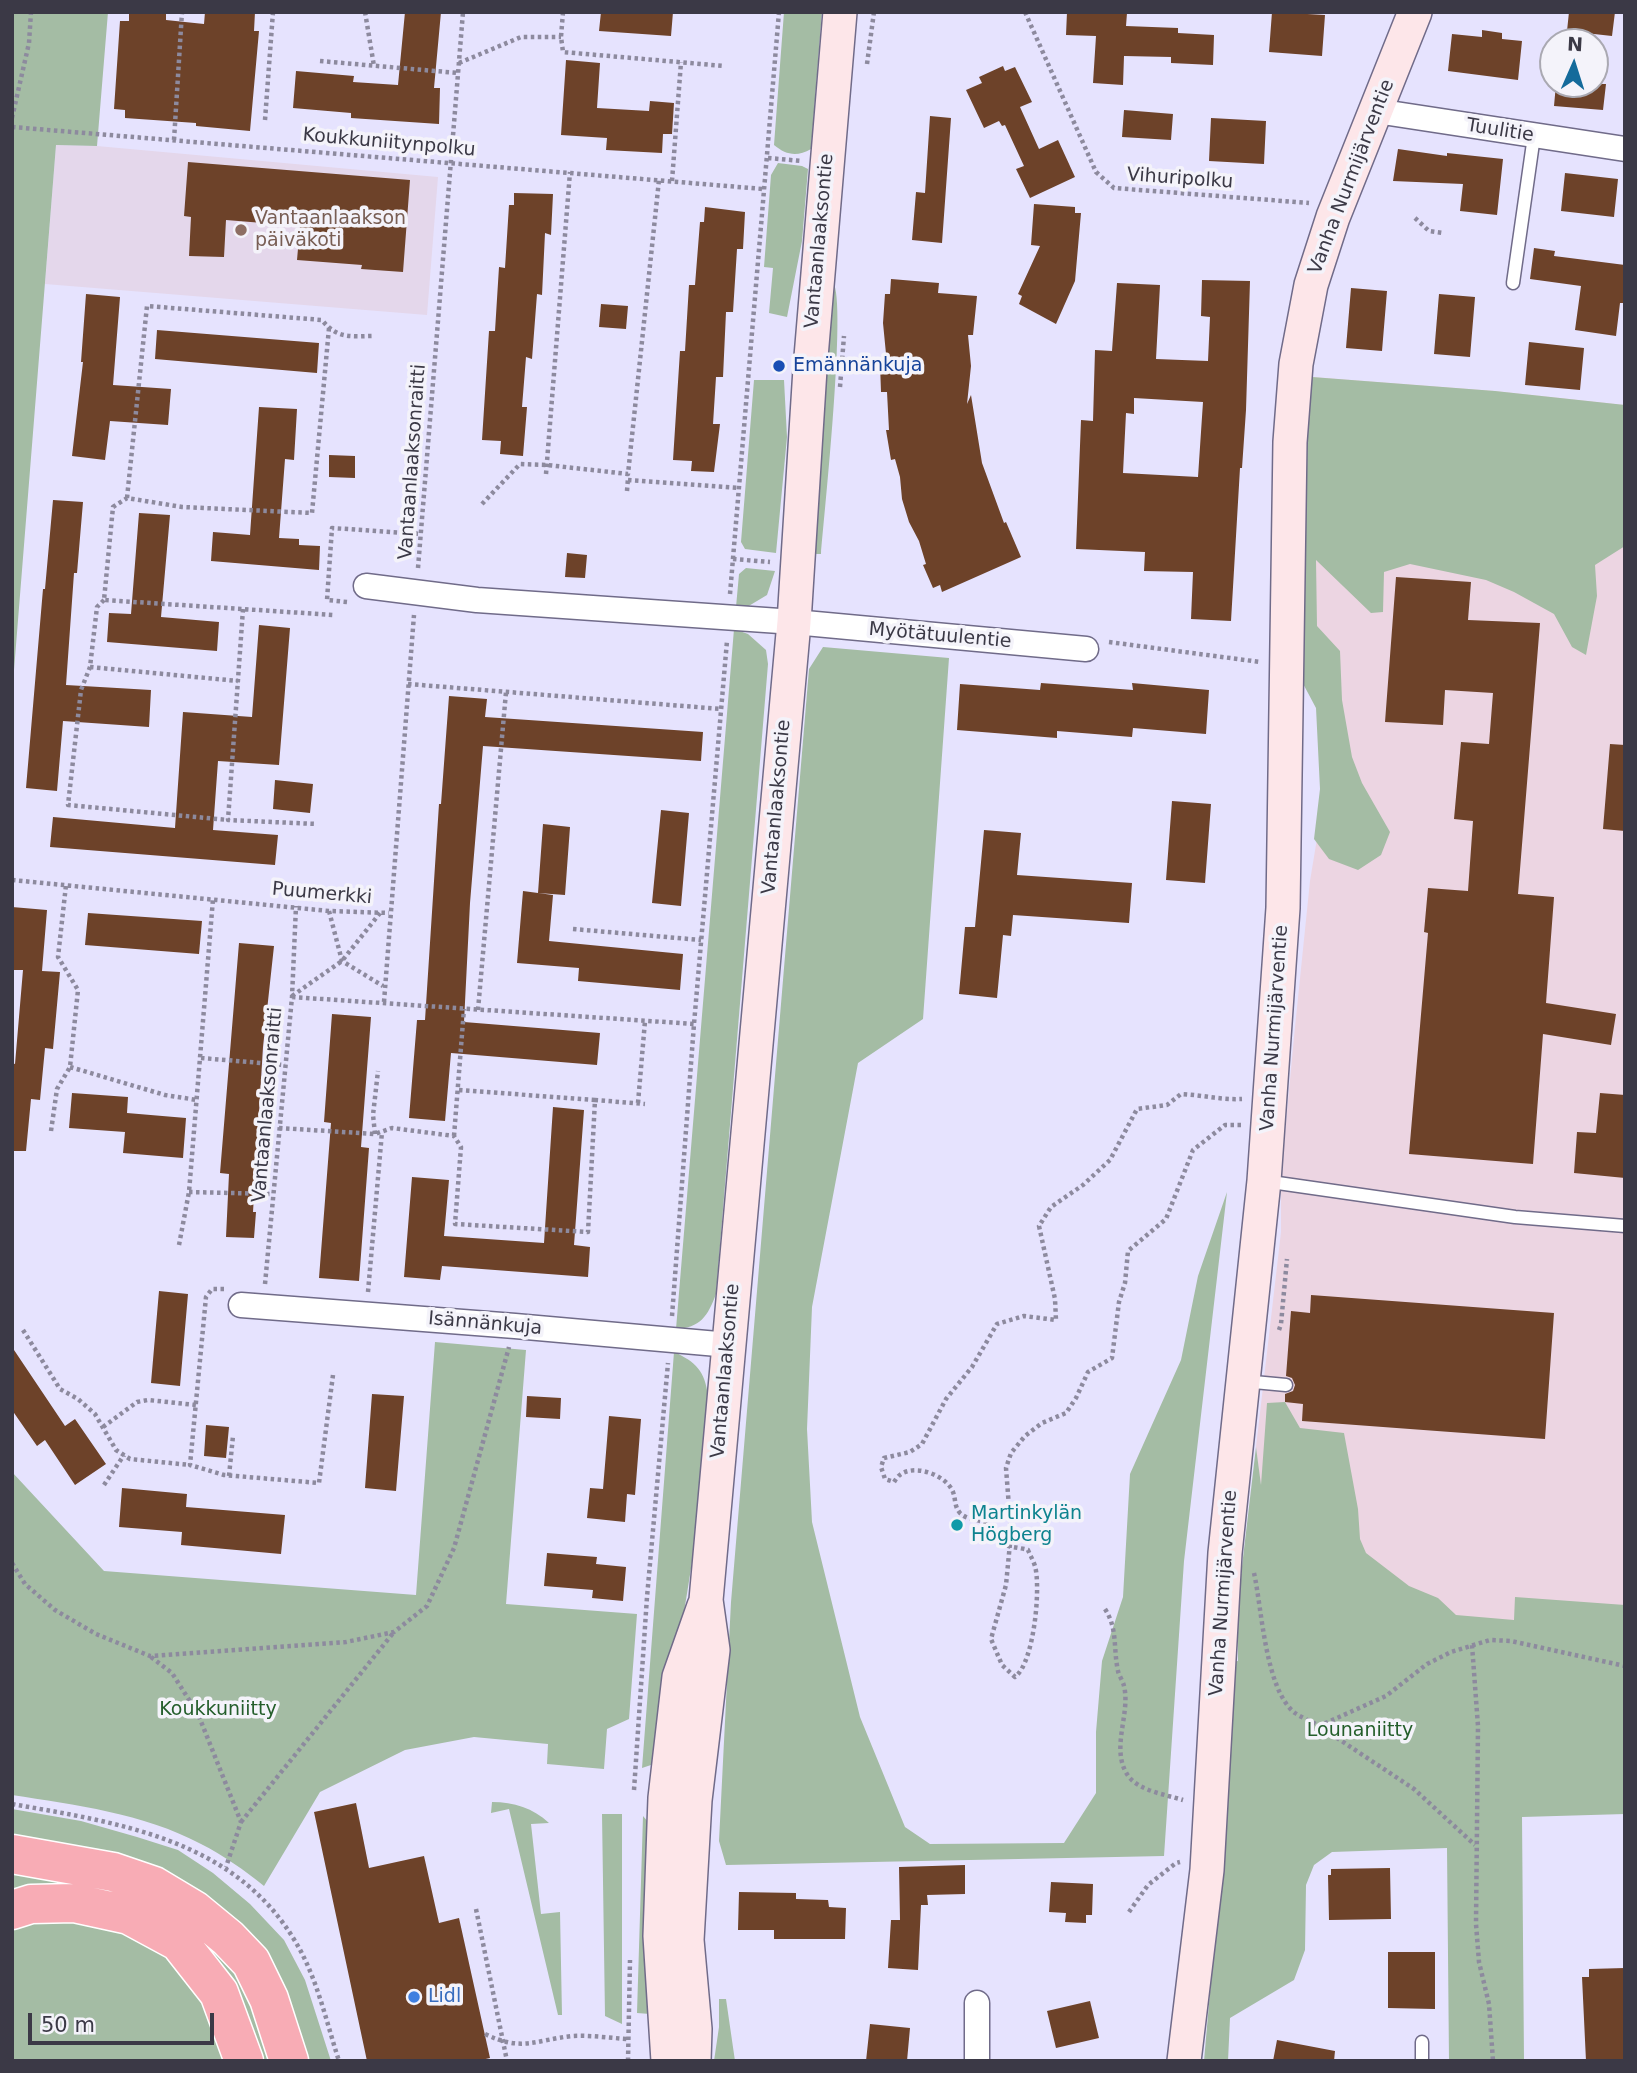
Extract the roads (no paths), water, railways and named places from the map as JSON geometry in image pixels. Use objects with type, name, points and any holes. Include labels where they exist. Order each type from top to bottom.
[{"type":"highway","points":[[12,1854],[113,1872],[154,1886],[194,1910],[228,1938],[251,1962],[269,1999],[289,2061]]},
{"type":"highway","points":[[12,1910],[31,1905],[75,1903],[129,1915],[179,1942],[219,1993],[244,2061]]},
{"type":"main road","name":"Vantaanlaaksontie","points":[[694,2061],[695,2029],[687,1940],[695,1800],[713,1650],[706,1600],[794,622],[810,369],[840,12]]},
{"type":"main road","name":"Vanha Nurmijärventie","points":[[1184,2061],[1207,1861],[1225,1553],[1264,1181],[1283,908],[1290,442],[1296,364],[1311,285],[1333,217],[1415,12]]},
{"type":"main road","name":"Vantaanlaaksontie","points":[[668,2061],[660,1936],[665,1798],[679,1677],[706,1600]]},
{"type":"street","name":"Tuulitie","points":[[1376,111],[1625,149]]},
{"type":"street","points":[[366,586],[477,600],[794,622]]},
{"type":"street","name":"Myötätuulentie","points":[[794,622],[1095,645]]},
{"type":"street","name":"Isännänkuja","points":[[245,1300],[729,1345]]},
{"type":"street","points":[[977,2003],[977,2061]]},
{"type":"lane","points":[[1513,283],[1534,136]]},
{"type":"lane","points":[[1264,1181],[1515,1217],[1625,1226]]},
{"type":"lane","points":[[1243,1381],[1286,1385]]},
{"type":"lane","points":[[1422,2042],[1422,2061]]},
{"type":"place","name":"Vantaanlaakson päiväkoti","points":[[241,230]]},
{"type":"place","name":"Emännänkuja","points":[[779,366]]},
{"type":"place","name":"Martinkylän Högberg","points":[[957,1525]]},
{"type":"place","name":"Lidl","points":[[414,1997]]},
{"type":"park label","name":"Koukkuniitty","points":[[218,1710]]},
{"type":"park label","name":"Lounaniitty","points":[[1360,1731]]}]
